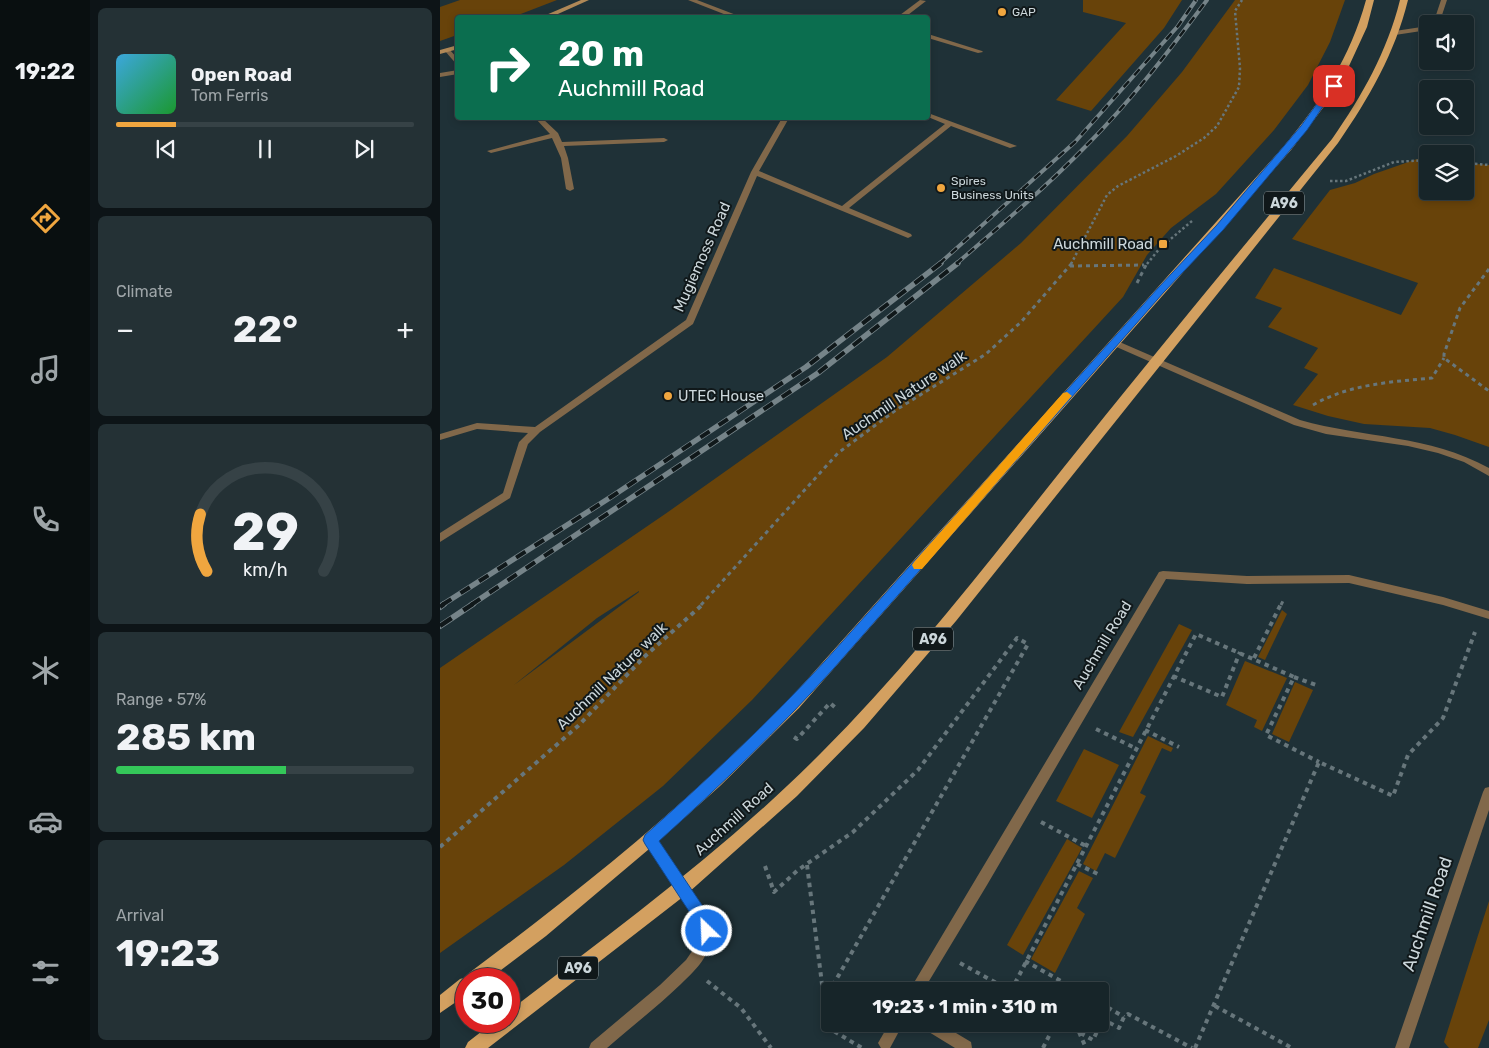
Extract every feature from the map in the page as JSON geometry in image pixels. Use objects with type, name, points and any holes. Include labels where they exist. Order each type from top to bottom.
[{"type":"main road","name":"A96","points":[[490,968],[540,930],[650,840],[715,781],[794,704],[1161,290],[1220,228],[1304,128],[1325,100],[1354,48],[1370,0]]},
{"type":"main road","name":"Auchmill Road","points":[[474,1048],[682,888],[774,808],[857,725],[970,595],[1354,114],[1385,56],[1395,33],[1404,0]]},
{"type":"main road","points":[[440,1005],[455,993]]},
{"type":"street","points":[[549,15],[586,0]]},
{"type":"street","points":[[692,0],[733,15]]},
{"type":"street","points":[[1439,15],[1444,0]]},
{"type":"street","points":[[903,15],[923,1]]},
{"type":"street","points":[[1395,33],[1419,29]]},
{"type":"street","points":[[930,37],[980,52]]},
{"type":"street","points":[[443,51],[455,61]]},
{"type":"street","points":[[440,75],[455,72]]},
{"type":"street","points":[[930,115],[1013,146]]},
{"type":"street","points":[[540,120],[561,144],[570,189]]},
{"type":"street","name":"Mugiemoss Road","points":[[440,538],[507,495],[524,442],[537,430],[690,322],[755,172],[784,120]]},
{"type":"street","points":[[843,209],[950,123]]},
{"type":"street","points":[[492,152],[555,135]]},
{"type":"street","points":[[561,144],[664,140]]},
{"type":"street","points":[[755,172],[908,236]]},
{"type":"street","points":[[1115,343],[1156,363],[1291,420],[1326,431],[1408,443],[1439,450],[1467,460],[1489,472]]},
{"type":"street","points":[[440,436],[477,426],[537,430]]},
{"type":"street","name":"Auchmill Road","points":[[921,982],[1163,575],[1247,580],[1349,579],[1443,601],[1485,614]]},
{"type":"street","name":"Auchmill Road","points":[[1402,1048],[1489,792]]},
{"type":"street","points":[[596,1048],[665,990],[691,965],[699,954],[707,931],[705,922],[650,840]]},
{"type":"street","points":[[885,1043],[891,1032]]},
{"type":"street","points":[[942,1032],[966,1047]]},
{"type":"path","name":"Auchmill Nature walk","points":[[440,847],[578,726],[643,658],[705,602],[838,453],[896,410],[986,354],[1020,322],[1070,266],[1108,194],[1118,186],[1176,156],[1204,138],[1222,118],[1239,87],[1240,68],[1235,11],[1242,0]]},
{"type":"path","points":[[1307,174],[1340,182],[1394,162],[1419,161]]},
{"type":"path","points":[[1474,164],[1489,165]]},
{"type":"path","points":[[1134,292],[1144,265],[1163,244],[1195,218]]},
{"type":"path","points":[[1070,266],[1144,265]]},
{"type":"path","points":[[1291,420],[1320,401],[1358,387],[1432,378],[1444,358],[1460,308],[1489,269]]},
{"type":"path","points":[[1444,358],[1489,391]]},
{"type":"path","points":[[1254,658],[1294,579]]},
{"type":"path","points":[[1294,677],[1266,735],[1393,796],[1408,755],[1442,718],[1485,614]]},
{"type":"path","points":[[1015,982],[1135,748],[1196,634],[1319,686]]},
{"type":"path","points":[[765,866],[774,892],[806,865],[853,832],[918,770],[1017,638],[1028,644],[835,982]]},
{"type":"path","points":[[1173,676],[1222,697],[1240,652]]},
{"type":"path","points":[[789,734],[797,740],[830,703],[837,710]]},
{"type":"path","points":[[1078,720],[1135,748]]},
{"type":"path","points":[[1145,730],[1179,747]]},
{"type":"path","points":[[1109,1022],[1119,1028],[1124,1017],[1128,1014],[1194,1048],[1214,1006],[1319,762]]},
{"type":"path","points":[[1023,812],[1086,846]]},
{"type":"path","points":[[1077,864],[1100,875]]},
{"type":"path","points":[[806,865],[821,982]]},
{"type":"path","points":[[940,951],[995,982]]},
{"type":"path","points":[[1025,961],[1063,982]]},
{"type":"path","points":[[691,965],[710,984],[741,1008],[772,1048]]},
{"type":"path","points":[[1214,1006],[1292,1048]]},
{"type":"path","points":[[1109,1008],[1124,1017]]},
{"type":"path","points":[[835,1032],[862,1048],[885,1043]]},
{"type":"path","points":[[1042,1048],[1050,1032]]},
{"type":"path","points":[[1079,1032],[1093,1040],[1097,1032]]},
{"type":"path","points":[[1079,1032],[1086,1048]]},
{"type":"shaded area","points":[[460,0],[557,0],[518,15],[455,15],[455,36],[440,41],[440,7]]},
{"type":"shaded area","points":[[1083,0],[1182,0],[1164,28],[1091,111],[1056,100],[1126,23],[1083,12]]},
{"type":"shaded area","points":[[1235,0],[1345,0],[1330,42],[1308,85],[1274,130],[1216,194],[1171,228],[1147,255],[1123,297],[752,700],[663,786],[564,865],[440,953],[440,668],[668,512],[887,357],[1021,243],[1127,136],[1182,72]],"holes":[[[639,592],[514,685],[597,618]]]},
{"type":"shaded area","points":[[1419,159],[1419,200],[1474,200],[1474,164],[1489,165],[1489,447],[1430,428],[1364,424],[1328,416],[1293,405],[1318,374],[1304,368],[1318,348],[1268,327],[1282,308],[1255,298],[1274,268],[1401,315],[1418,283],[1292,239],[1330,190],[1355,183],[1374,174]]},
{"type":"shaded area","points":[[1282,610],[1287,614],[1265,660],[1258,657]]},
{"type":"shaded area","points":[[1179,624],[1192,630],[1133,737],[1119,732]]},
{"type":"shaded area","points":[[1245,661],[1287,678],[1262,731],[1254,727],[1257,720],[1226,705]]},
{"type":"shaded area","points":[[1295,682],[1313,690],[1289,742],[1272,734]]},
{"type":"shaded area","points":[[1148,736],[1173,748],[1171,752],[1162,748],[1140,793],[1146,796],[1115,858],[1105,853],[1096,871],[1083,864]]},
{"type":"shaded area","points":[[1084,749],[1119,765],[1092,818],[1056,801]]},
{"type":"shaded area","points":[[1067,839],[1082,848],[1023,955],[1007,945]]},
{"type":"shaded area","points":[[1079,871],[1093,878],[1077,908],[1085,914],[1055,973],[1031,959]]},
{"type":"shaded area","points":[[1489,901],[1489,1020],[1478,1048],[1449,1048],[1444,1042]]},
{"type":"railway","points":[[939,264],[1075,142],[1178,26],[1196,0]]},
{"type":"railway","points":[[956,264],[1038,192],[1103,129],[1149,75],[1207,0]]},
{"type":"railway","points":[[442,605],[611,497],[806,367],[941,263]]},
{"type":"railway","points":[[471,605],[818,373],[958,263]]},
{"type":"railway","points":[[440,607],[444,604]]},
{"type":"railway","points":[[440,626],[473,604]]},
{"type":"slow traffic","points":[[918,565],[1067,396]]},
{"type":"place","name":"GAP","points":[[1002,12]]},
{"type":"place","name":"Spires Business Units","points":[[941,188]]},
{"type":"place","name":"Auchmill Road","points":[[1163,244]]},
{"type":"place","name":"UTEC House","points":[[668,396]]},
{"type":"route","points":[[707,931],[705,922],[695,906],[650,840],[715,781],[794,704],[1161,290],[1220,228],[1304,128],[1334,86]]}]
